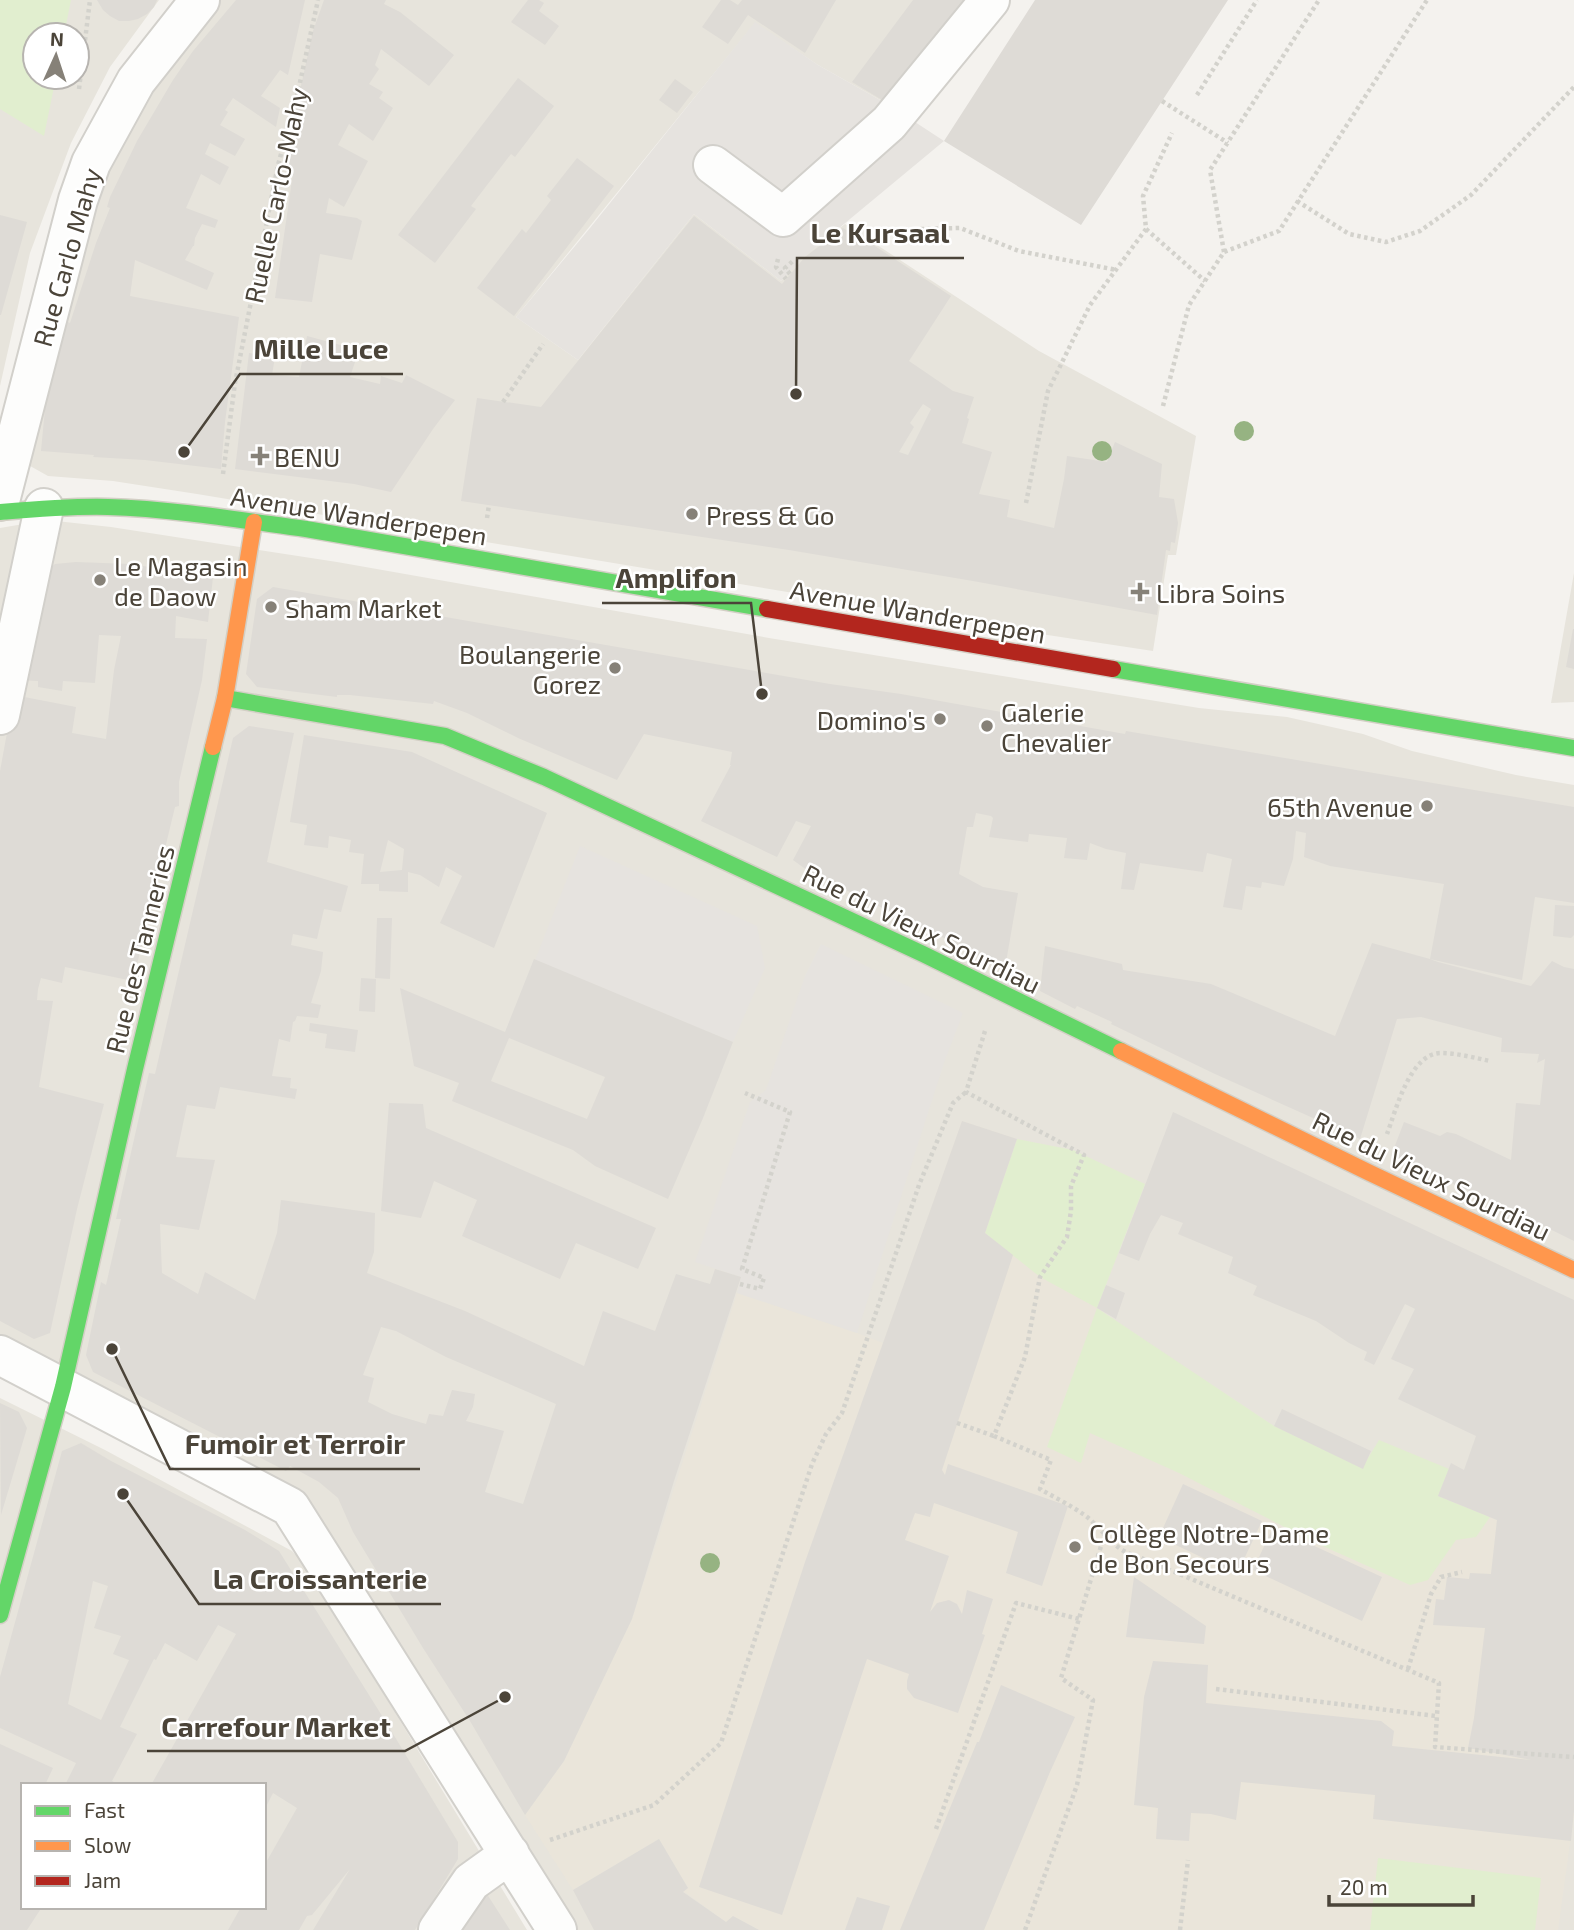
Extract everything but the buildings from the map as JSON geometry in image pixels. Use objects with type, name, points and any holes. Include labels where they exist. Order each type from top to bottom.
[{"type":"street","name":"Rue Carlo Mahy","points":[[0,500],[78,200],[91,163],[136,82],[200,0]]},
{"type":"street","points":[[713,165],[783,217],[888,122],[990,0]]},
{"type":"street","name":"Avenue Wanderpepen","points":[[0,512],[107,507],[218,516],[306,529],[1574,748]]},
{"type":"street","points":[[0,715],[44,508]]},
{"type":"street","name":"Rue des Tanneries","points":[[0,1615],[63,1387],[135,1069],[225,698],[254,522]]},
{"type":"street","name":"Rue du Vieux Sourdiau","points":[[225,698],[445,736],[544,777],[923,954],[1574,1270]]},
{"type":"street","points":[[0,1355],[290,1507],[557,1930]]},
{"type":"street","points":[[438,1930],[471,1882],[510,1854]]},
{"type":"path","points":[[87,21],[90,0]]},
{"type":"path","name":"Ruelle Carlo-Mahy","points":[[218,516],[238,369],[278,165],[297,96],[318,0]]},
{"type":"path","points":[[1197,95],[1257,0]]},
{"type":"path","points":[[1224,253],[1210,170],[1319,0]]},
{"type":"path","points":[[1163,406],[1189,305],[1224,253],[1279,231],[1427,0]]},
{"type":"path","points":[[1297,201],[1349,234],[1386,242],[1420,231],[1471,195],[1574,87]]},
{"type":"path","points":[[1162,101],[1228,143]]},
{"type":"path","points":[[1026,503],[1048,391],[1090,305],[1146,229],[1143,197],[1172,133]]},
{"type":"path","points":[[914,232],[920,229],[960,228],[1019,251],[1117,270]]},
{"type":"path","points":[[1146,229],[1205,281]]},
{"type":"path","points":[[503,402],[543,344]]},
{"type":"path","points":[[510,1854],[654,1805],[721,1744],[812,1464],[826,1434],[842,1413],[919,1185],[953,1103],[966,1092],[997,991]]},
{"type":"path","points":[[1370,1173],[1410,1076],[1423,1059],[1440,1052],[1490,1061]]},
{"type":"path","points":[[966,1092],[1084,1155],[1071,1186],[1072,1211],[1067,1237],[1041,1277],[1025,1357],[994,1436]]},
{"type":"path","points":[[740,1284],[760,1289],[764,1278],[742,1269],[790,1112],[745,1093]]},
{"type":"path","points":[[957,1423],[1051,1460],[1040,1489],[1083,1514],[1125,1553],[1438,1683],[1435,1747],[1574,1757]]},
{"type":"path","points":[[1025,1930],[1077,1785],[1093,1700],[1061,1678],[1105,1533]]},
{"type":"path","points":[[1408,1670],[1431,1594],[1440,1577],[1462,1572]]},
{"type":"path","points":[[936,1829],[1016,1603],[1079,1619]]},
{"type":"path","points":[[1216,1689],[1436,1716]]},
{"type":"path","points":[[1180,1930],[1188,1860]]},
{"type":"shaded area","points":[[0,0],[159,0],[110,67],[71,143],[30,253],[0,386]]},
{"type":"shaded area","points":[[217,0],[974,0],[889,105],[818,65],[755,23],[516,317],[578,360],[694,214],[781,281],[802,258],[845,224],[1039,351],[1196,436],[1176,555],[1168,555],[1153,651],[197,494],[113,481],[48,476],[23,462],[72,270],[105,180],[138,110]]},
{"type":"shaded area","points":[[755,22],[818,65],[889,105],[944,141],[803,258],[781,281],[694,214],[578,360],[516,317]]},
{"type":"shaded area","points":[[47,520],[111,527],[337,562],[769,638],[1199,708],[1287,717],[1363,734],[1412,751],[1516,775],[1574,785],[1574,1930],[567,1930],[321,1532],[0,1350],[0,528]]},
{"type":"shaded area","points":[[1574,573],[1574,702],[1551,703]]},
{"type":"shaded area","points":[[580,846],[757,926],[765,968],[733,1042],[535,960]]},
{"type":"shaded area","points":[[821,944],[963,1013],[945,1060],[857,1333],[737,1293],[741,1277],[695,1262],[750,1102],[766,1090],[805,976]]},
{"type":"shaded area","name":"Collège Notre-Dame de Bon Secours","points":[[962,1121],[1017,1139],[1073,1150],[1145,1184],[1097,1308],[1275,1427],[1362,1468],[1379,1440],[1449,1469],[1438,1496],[1497,1520],[1491,1574],[1469,1579],[1444,1600],[1437,1599],[1434,1624],[1574,1634],[1574,1814],[1558,1930],[759,1930],[733,1916],[726,1922],[683,1891],[688,1888],[659,1839],[573,1890],[525,1815],[564,1761],[632,1619],[737,1293],[883,1343]]},
{"type":"shaded area","points":[[0,1398],[105,1450],[292,1551],[305,1564],[527,1930],[0,1930]]},
{"type":"green space","points":[[0,0],[71,0],[67,21],[21,21],[21,91],[53,91],[44,136],[0,109]]},
{"type":"green space","points":[[1017,1139],[1073,1150],[1145,1184],[1097,1308],[1040,1277],[985,1233]]},
{"type":"green space","points":[[1097,1308],[1274,1426],[1362,1468],[1379,1440],[1449,1469],[1438,1496],[1490,1517],[1476,1537],[1456,1540],[1428,1580],[1410,1585],[1316,1543],[1179,1473],[1090,1433],[1081,1463],[1047,1447]]},
{"type":"green space","points":[[1378,1858],[1541,1878],[1535,1930],[1370,1930]]},
{"type":"traffic: fast","points":[[0,512],[108,507],[207,515],[306,529],[767,609]]},
{"type":"traffic: fast","points":[[1113,669],[1574,748]]},
{"type":"traffic: fast","points":[[225,698],[445,736],[544,777],[923,954],[1121,1051]]},
{"type":"traffic: fast","points":[[0,1615],[63,1387],[135,1069],[213,747]]},
{"type":"traffic: slow","points":[[213,747],[225,698],[254,522]]},
{"type":"traffic: slow","points":[[1121,1051],[1574,1270]]},
{"type":"traffic: jam","points":[[767,609],[1113,669]]},
{"type":"place","name":"Le Kursaal","points":[[796,394]]},
{"type":"place","name":"Mille Luce","points":[[184,452]]},
{"type":"place","name":"BENU","points":[[260,456]]},
{"type":"place","name":"Press & Go","points":[[692,514]]},
{"type":"place","name":"Le Magasin de Daow","points":[[100,580]]},
{"type":"place","name":"Libra Soins","points":[[1140,592]]},
{"type":"place","name":"Sham Market","points":[[271,607]]},
{"type":"place","name":"Boulangerie Gorez","points":[[615,668]]},
{"type":"place","name":"Amplifon","points":[[762,694]]},
{"type":"place","name":"Domino's","points":[[940,719]]},
{"type":"place","name":"Galerie Chevalier","points":[[987,726]]},
{"type":"place","name":"65th Avenue","points":[[1427,806]]},
{"type":"place","name":"Fumoir et Terroir","points":[[112,1349]]},
{"type":"place","name":"La Croissanterie","points":[[123,1494]]},
{"type":"place","name":"Collège Notre-Dame de Bon Secours","points":[[1075,1547]]},
{"type":"place","name":"Carrefour Market","points":[[505,1697]]}]
